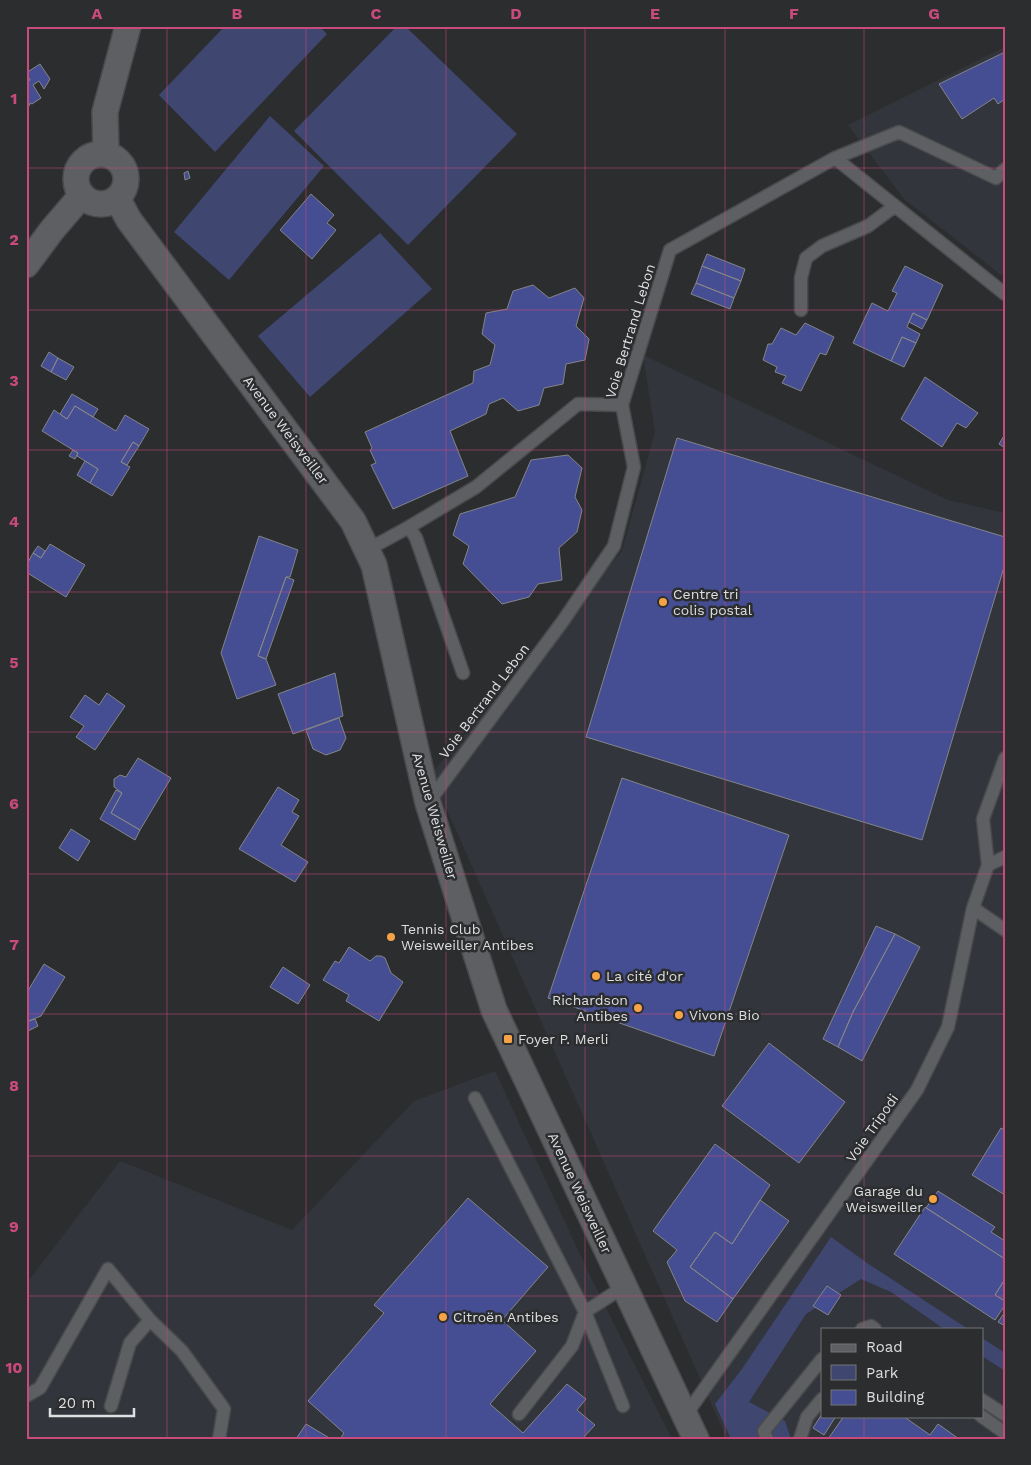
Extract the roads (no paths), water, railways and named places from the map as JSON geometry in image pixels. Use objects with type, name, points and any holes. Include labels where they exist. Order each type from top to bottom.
[{"type":"street","points":[[106,154],[105,112],[128,26]]},
{"type":"street","points":[[106,154],[120,161],[124,168],[126,185],[123,192],[117,198],[103,204],[88,200],[82,195],[76,182],[79,166],[90,156],[106,154]]},
{"type":"street","points":[[26,266],[52,230],[82,195]]},
{"type":"street","name":"Avenue Weisweiller","points":[[117,198],[135,228],[353,521],[374,565],[428,803],[494,1010],[696,1439]]},
{"type":"lane","name":"Voie Bertrand Lebon","points":[[428,803],[563,621],[614,546],[634,467],[622,405],[670,250],[835,158],[899,132],[996,178],[1005,169]]},
{"type":"lane","points":[[835,158],[1005,294]]},
{"type":"lane","points":[[801,310],[800,278],[806,258],[822,246],[868,226],[895,206]]},
{"type":"lane","points":[[367,550],[476,487],[578,404],[622,405]]},
{"type":"lane","points":[[409,527],[416,538],[462,673]]},
{"type":"lane","points":[[1005,758],[983,819],[988,865],[1005,857]]},
{"type":"lane","name":"Voie Tripodi","points":[[686,1416],[917,1090],[948,1027],[973,908],[988,865]]},
{"type":"lane","points":[[973,908],[1005,930]]},
{"type":"lane","points":[[475,1098],[585,1312],[623,1406]]},
{"type":"lane","points":[[26,1396],[40,1388],[108,1269],[150,1320],[182,1351],[224,1409],[219,1439]]},
{"type":"lane","points":[[519,1414],[572,1346],[585,1312],[624,1286]]},
{"type":"lane","points":[[111,1406],[130,1343],[150,1320]]},
{"type":"lane","points":[[767,1439],[764,1431],[821,1360]]},
{"type":"lane","points":[[800,1439],[807,1417],[821,1400]]},
{"type":"lane","points":[[984,1401],[1005,1415]]},
{"type":"lane","points":[[984,1418],[1005,1433]]},
{"type":"place","name":"Centre tri colis postal","points":[[663,602]]},
{"type":"place","name":"Tennis Club Weisweiller Antibes","points":[[391,937]]},
{"type":"place","name":"La cité d'or","points":[[596,976]]},
{"type":"place","name":"Richardson Antibes","points":[[638,1008]]},
{"type":"place","name":"Vivons Bio","points":[[679,1015]]},
{"type":"place","name":"Foyer P. Merli","points":[[508,1039]]},
{"type":"place","name":"Garage du Weisweiller","points":[[933,1199]]},
{"type":"place","name":"Citroën Antibes","points":[[443,1317]]}]
